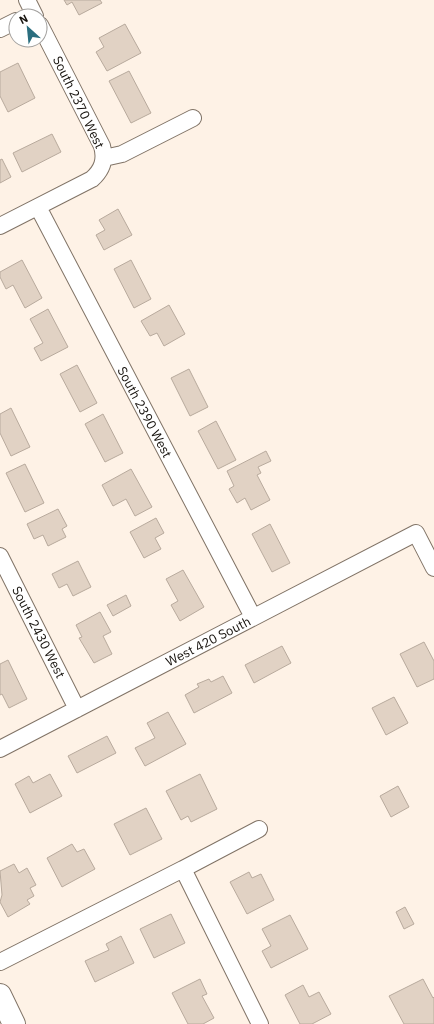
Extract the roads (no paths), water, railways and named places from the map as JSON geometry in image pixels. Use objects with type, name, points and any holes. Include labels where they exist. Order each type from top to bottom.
[{"type":"street","name":"South 2370 West","points":[[48,44],[100,141],[104,158]]},
{"type":"street","points":[[0,226],[92,179],[98,174],[104,158],[122,154],[193,118]]},
{"type":"street","name":"South 2390 West","points":[[38,207],[253,617]]},
{"type":"street","name":"West 420 South","points":[[0,749],[416,533],[434,568]]},
{"type":"street","name":"South 2430 West","points":[[0,556],[77,709]]},
{"type":"street","points":[[0,962],[259,830]]},
{"type":"street","points":[[183,869],[260,1024]]},
{"type":"street","points":[[0,995],[14,1024]]}]
